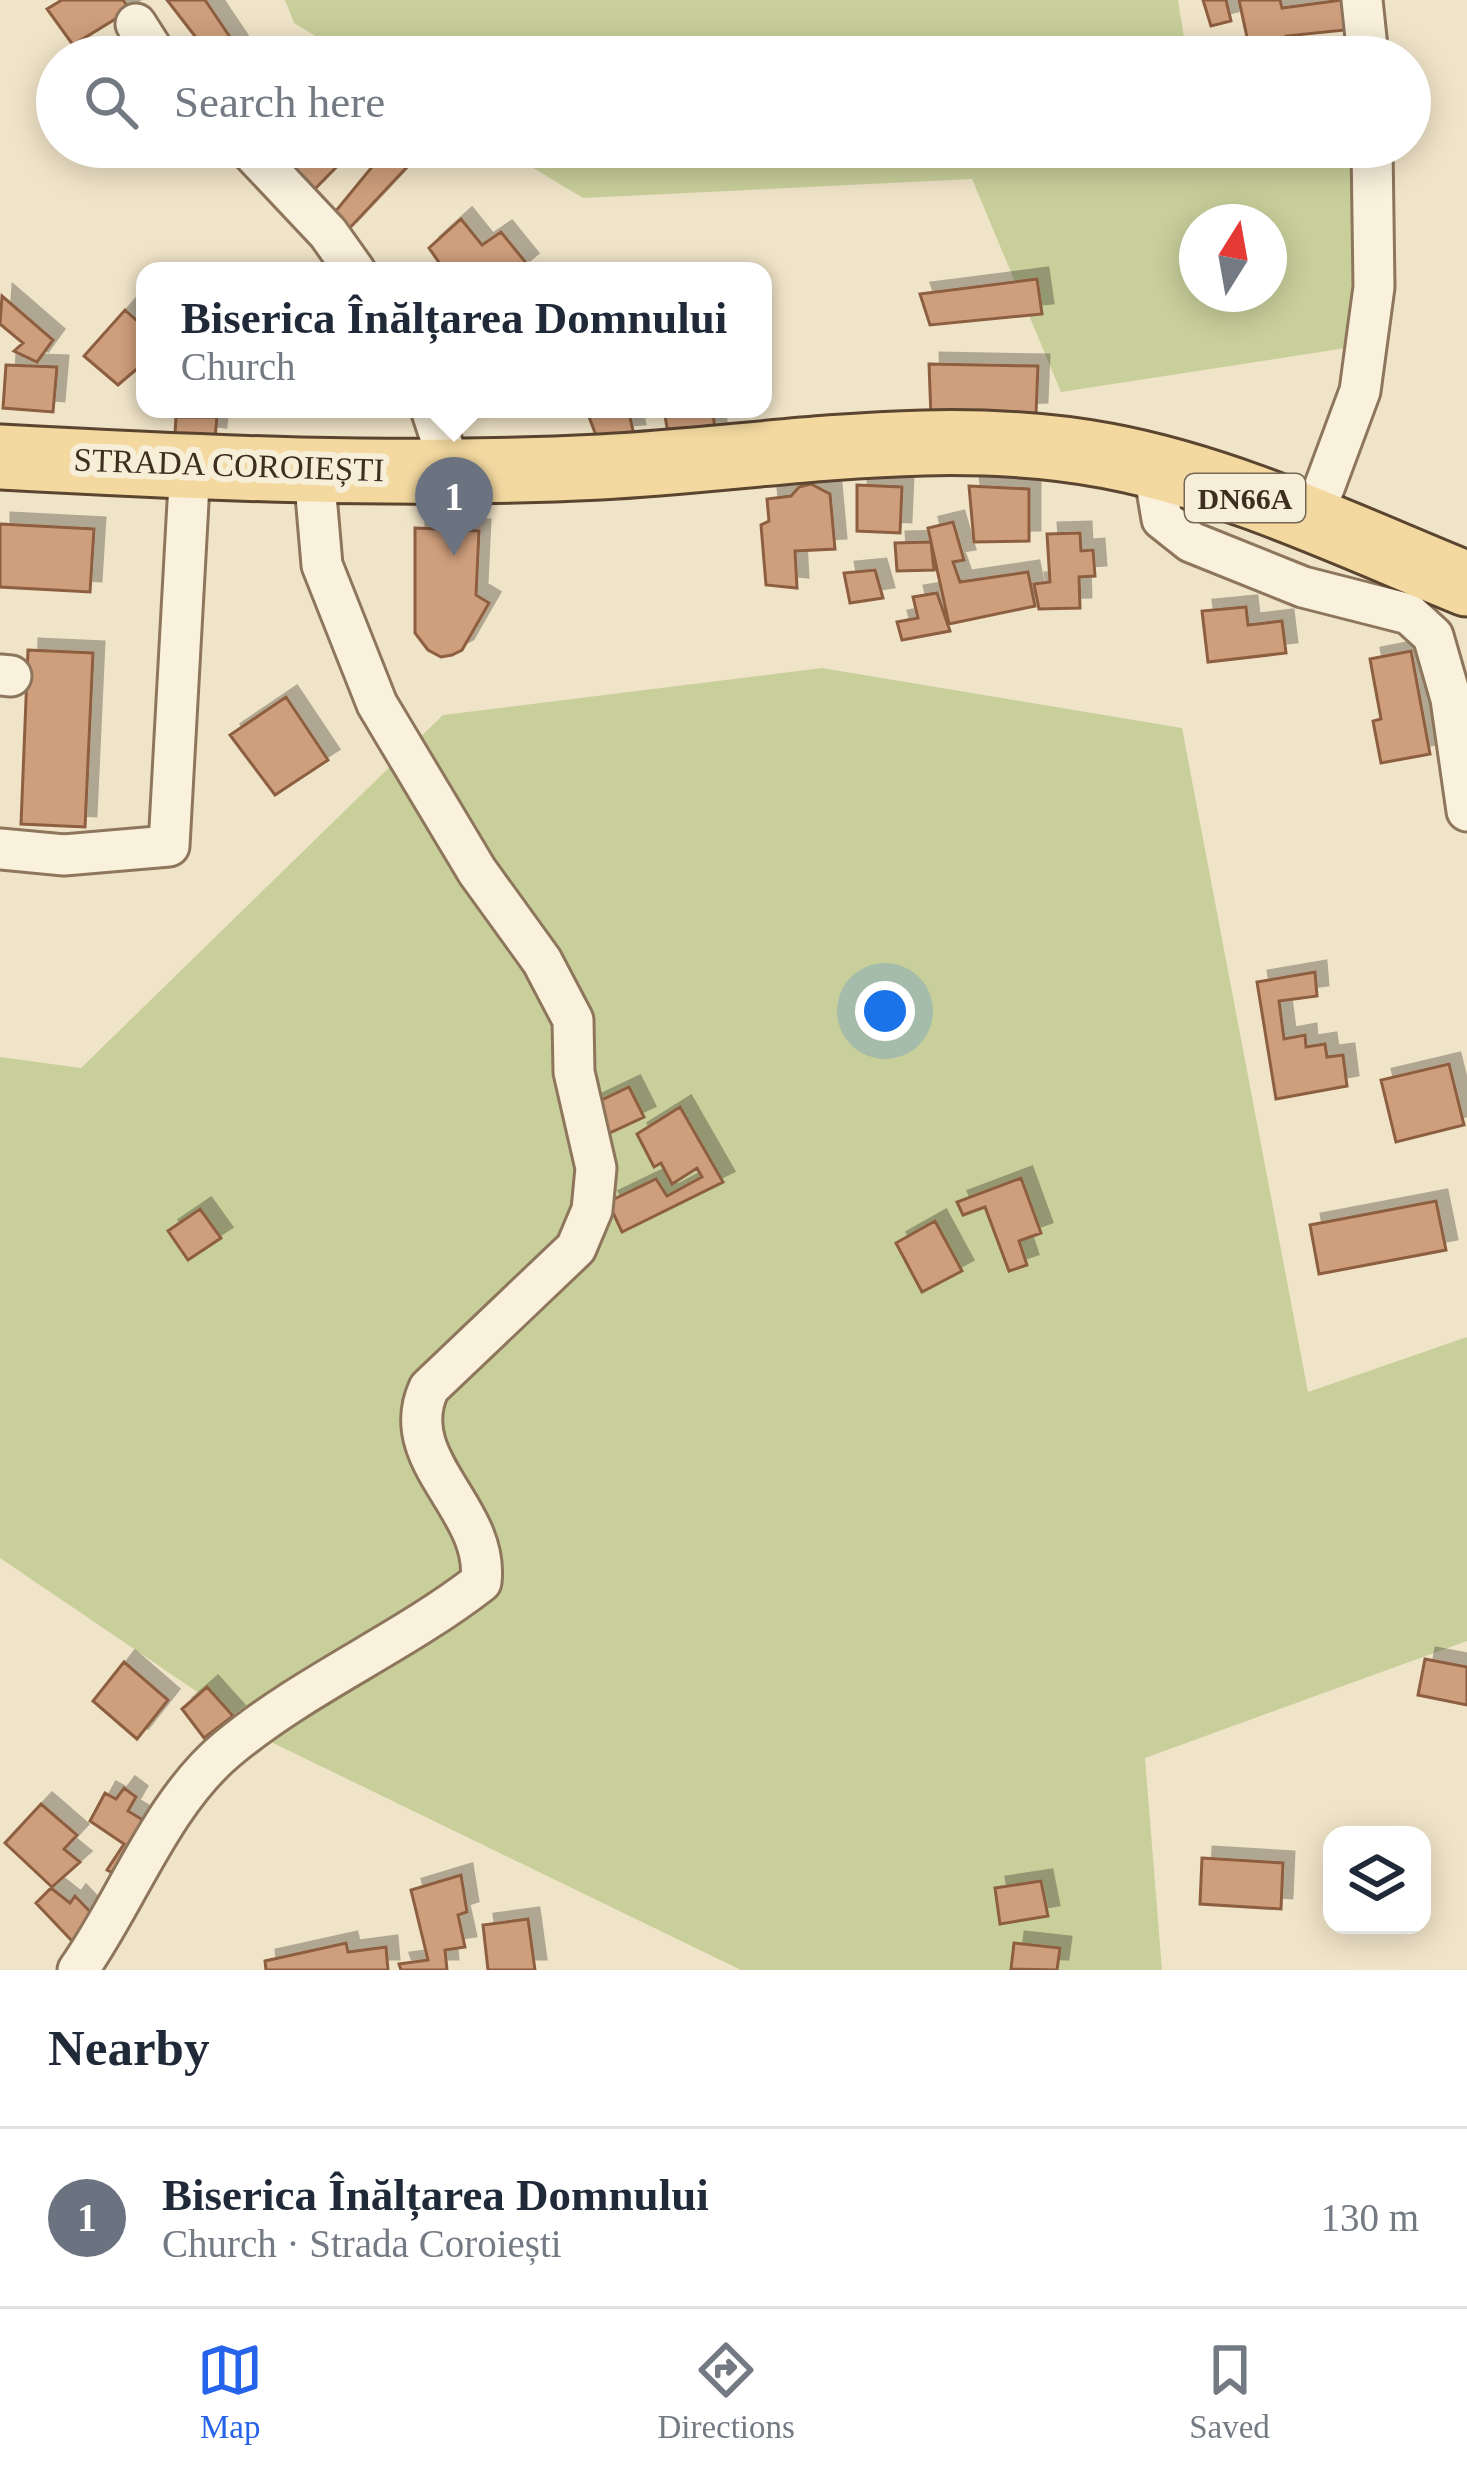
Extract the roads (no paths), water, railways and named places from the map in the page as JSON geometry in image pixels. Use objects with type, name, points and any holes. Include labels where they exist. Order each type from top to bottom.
[{"type":"main road","name":"STRADA COROIEȘTI","points":[[0,457],[314,472],[604,467],[854,445],[1027,446],[1128,460]]},
{"type":"main road","name":"DN66A","points":[[1128,460],[1311,523],[1467,584]]},
{"type":"street","points":[[1362,0],[1366,36]]},
{"type":"street","points":[[268,168],[328,232],[349,262]]},
{"type":"street","points":[[1311,523],[1360,391],[1374,287],[1372,168]]},
{"type":"street","points":[[434,418],[451,470]]},
{"type":"street","points":[[1128,460],[1162,519],[1191,542],[1303,587],[1409,614],[1433,636],[1451,700],[1467,811]]},
{"type":"street","points":[[0,849],[64,855],[169,846],[190,466]]},
{"type":"street","points":[[78,1970],[177,1809],[225,1750],[433,1620],[481,1582],[484,1555],[419,1438],[418,1412],[429,1388],[576,1248],[592,1210],[596,1168],[574,1072],[573,1020],[551,977],[477,871],[377,704],[322,565],[314,472]]},
{"type":"place","name":"Biserica Înălțarea Domnului","points":[[454,556]]}]
